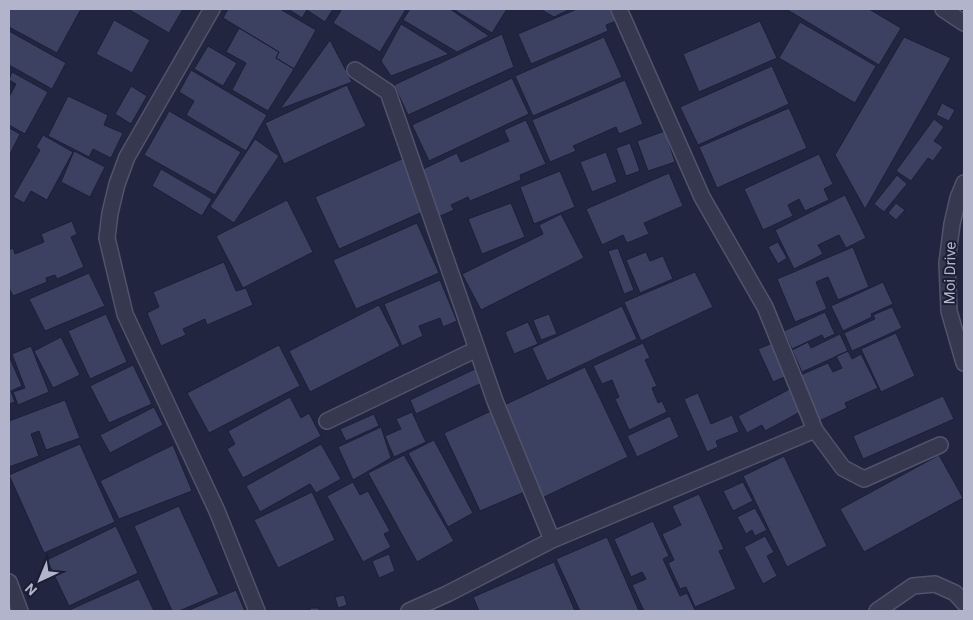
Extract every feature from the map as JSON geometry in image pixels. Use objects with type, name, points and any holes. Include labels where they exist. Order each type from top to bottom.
[{"type":"street","points":[[212,9],[127,156],[117,184],[110,213],[107,238],[125,314],[216,511],[257,611]]},
{"type":"street","points":[[619,9],[702,197],[765,307],[815,430],[843,468],[864,479],[940,445]]},
{"type":"street","points":[[943,9],[964,23]]},
{"type":"street","points":[[355,70],[388,92],[495,401],[552,540]]},
{"type":"street","name":"Moi Drive","points":[[964,183],[958,198],[952,224],[947,263],[949,311],[964,363]]},
{"type":"street","points":[[327,421],[478,349]]},
{"type":"street","points":[[409,611],[447,594],[552,540],[815,430]]},
{"type":"street","points":[[9,582],[20,611]]},
{"type":"street","points":[[877,611],[913,586],[935,584],[955,593],[964,603]]},
{"type":"building","points":[[9,9],[81,9],[57,53],[9,27]]},
{"type":"building","points":[[128,9],[183,9],[169,33]]},
{"type":"building","points":[[228,9],[280,9],[316,30],[294,69],[276,58],[279,52],[223,18]]},
{"type":"building","points":[[288,9],[333,9],[325,22],[307,10],[302,18]]},
{"type":"building","points":[[342,9],[406,9],[380,52],[333,23]]},
{"type":"building","points":[[410,9],[450,9],[489,36],[457,52],[403,20]]},
{"type":"building","points":[[457,9],[507,9],[492,33],[456,11]]},
{"type":"building","points":[[540,9],[570,9],[554,17]]},
{"type":"building","points":[[577,9],[616,9],[621,19],[606,25],[608,31],[531,64],[518,34]]},
{"type":"building","points":[[786,9],[869,9],[901,28],[879,65]]},
{"type":"building","points":[[114,20],[150,40],[132,73],[96,54]]},
{"type":"building","points":[[760,21],[777,58],[699,92],[683,54]]},
{"type":"building","points":[[800,22],[876,66],[855,103],[779,58]]},
{"type":"building","points":[[401,24],[449,54],[391,76],[381,61]]},
{"type":"building","points":[[239,28],[279,52],[276,58],[294,69],[268,111],[232,90],[246,63],[226,52]]},
{"type":"building","points":[[9,31],[66,63],[52,89],[9,65]]},
{"type":"building","points":[[502,34],[514,67],[408,115],[394,85]]},
{"type":"building","points":[[604,37],[622,77],[533,116],[515,76]]},
{"type":"building","points":[[904,37],[951,58],[865,209],[835,155]]},
{"type":"building","points":[[330,40],[352,82],[280,109]]},
{"type":"building","points":[[208,46],[237,63],[223,86],[194,69]]},
{"type":"building","points":[[772,66],[789,104],[698,145],[680,107]]},
{"type":"building","points":[[191,70],[267,115],[246,151],[186,115],[194,101],[179,92]]},
{"type":"building","points":[[12,72],[48,92],[25,134],[9,125],[9,97],[16,84],[9,80]]},
{"type":"building","points":[[512,78],[529,114],[429,161],[412,125]]},
{"type":"building","points":[[625,80],[643,124],[619,134],[616,127],[573,146],[576,151],[550,162],[532,120]]},
{"type":"building","points":[[347,85],[366,126],[284,164],[265,123]]},
{"type":"building","points":[[131,86],[147,96],[131,124],[115,114]]},
{"type":"building","points":[[68,96],[108,115],[104,125],[123,133],[111,158],[93,149],[89,157],[48,136]]},
{"type":"building","points":[[942,103],[955,110],[949,121],[936,115]]},
{"type":"building","points":[[789,108],[807,148],[717,188],[699,147]]},
{"type":"building","points":[[169,111],[241,152],[215,195],[144,155]]},
{"type":"building","points":[[934,119],[944,127],[934,141],[943,147],[933,161],[928,158],[911,181],[896,171]]},
{"type":"building","points":[[526,120],[546,164],[520,175],[521,180],[470,201],[468,197],[451,205],[454,210],[438,217],[419,171],[457,153],[461,162],[509,141],[504,130]]},
{"type":"building","points":[[9,128],[20,134],[9,156]]},
{"type":"building","points":[[665,131],[675,162],[648,171],[637,141]]},
{"type":"building","points":[[43,135],[73,152],[47,200],[31,191],[24,203],[13,197],[40,150],[36,147]]},
{"type":"building","points":[[255,139],[279,156],[234,223],[210,207]]},
{"type":"building","points":[[630,143],[640,171],[626,176],[616,148]]},
{"type":"building","points":[[74,151],[105,167],[90,197],[61,182]]},
{"type":"building","points":[[606,152],[617,182],[592,192],[580,162]]},
{"type":"building","points":[[819,154],[833,184],[824,189],[829,200],[805,211],[799,199],[788,205],[793,216],[763,230],[744,189]]},
{"type":"building","points":[[404,158],[427,210],[339,249],[315,197]]},
{"type":"building","points":[[161,169],[212,199],[202,216],[152,186]]},
{"type":"building","points":[[560,171],[575,207],[534,224],[520,187]]},
{"type":"building","points":[[669,173],[683,206],[644,223],[649,234],[627,243],[623,235],[602,245],[586,209]]},
{"type":"building","points":[[897,175],[907,184],[884,212],[874,204]]},
{"type":"building","points":[[845,195],[866,238],[846,248],[839,235],[818,245],[823,254],[794,269],[775,230]]},
{"type":"building","points":[[287,200],[313,252],[243,288],[216,236]]},
{"type":"building","points":[[511,203],[525,237],[482,254],[468,219]]},
{"type":"building","points":[[896,203],[905,210],[896,220],[888,213]]},
{"type":"building","points":[[561,214],[584,258],[481,310],[462,274],[543,234],[539,225]]},
{"type":"building","points":[[72,221],[77,234],[71,237],[84,267],[57,279],[55,275],[46,278],[47,282],[13,296],[9,288],[9,250],[13,248],[15,254],[44,242],[41,234]]},
{"type":"building","points":[[417,223],[439,273],[356,309],[333,260]]},
{"type":"building","points":[[778,242],[787,258],[778,264],[768,247]]},
{"type":"building","points":[[853,247],[869,287],[838,300],[828,277],[816,282],[827,309],[795,322],[777,279]]},
{"type":"building","points":[[618,248],[634,290],[624,294],[608,251]]},
{"type":"building","points":[[646,252],[650,261],[663,256],[673,279],[640,293],[626,260]]},
{"type":"building","points":[[224,262],[236,291],[246,288],[253,305],[207,325],[205,319],[183,329],[186,335],[161,346],[147,313],[159,307],[153,292]]},
{"type":"building","points":[[695,272],[713,307],[641,341],[624,302]]},
{"type":"building","points":[[89,273],[105,306],[45,331],[29,299]]},
{"type":"building","points":[[440,280],[457,321],[443,327],[440,318],[419,326],[423,336],[402,346],[384,304]]},
{"type":"building","points":[[883,282],[893,304],[871,314],[872,317],[843,331],[831,306]]},
{"type":"building","points":[[379,305],[400,346],[310,392],[289,351]]},
{"type":"building","points":[[622,306],[637,339],[547,381],[532,348]]},
{"type":"building","points":[[892,307],[902,328],[852,351],[844,333],[875,319],[873,315]]},
{"type":"building","points":[[825,312],[835,334],[824,339],[822,335],[792,349],[784,331]]},
{"type":"building","points":[[106,314],[127,362],[90,379],[68,331]]},
{"type":"building","points":[[549,314],[557,334],[541,340],[533,320]]},
{"type":"building","points":[[528,322],[538,344],[514,354],[505,332]]},
{"type":"building","points":[[896,333],[915,376],[881,392],[861,349]]},
{"type":"building","points":[[840,334],[848,351],[802,372],[792,350],[808,342],[811,348]]},
{"type":"building","points":[[61,337],[80,375],[53,388],[34,351]]},
{"type":"building","points":[[775,342],[789,375],[773,382],[758,349]]},
{"type":"building","points":[[643,343],[650,358],[645,360],[657,386],[652,388],[658,403],[662,401],[667,412],[629,430],[615,399],[619,397],[612,380],[602,384],[593,366]]},
{"type":"building","points":[[279,345],[300,386],[209,433],[187,393]]},
{"type":"building","points":[[31,346],[49,392],[18,405],[13,392],[25,388],[12,354]]},
{"type":"building","points":[[848,351],[852,359],[861,354],[878,388],[845,403],[847,408],[817,422],[796,377],[828,363],[833,372],[842,368],[836,356]]},
{"type":"building","points":[[9,356],[22,386],[11,391],[15,402],[9,404]]},
{"type":"building","points":[[133,365],[152,404],[109,423],[90,386]]},
{"type":"building","points":[[479,367],[486,381],[416,414],[410,400]]},
{"type":"building","points":[[585,367],[628,457],[542,498],[500,407]]},
{"type":"building","points":[[790,389],[802,411],[765,431],[762,425],[747,433],[738,416]]},
{"type":"building","points":[[698,393],[711,424],[732,415],[739,432],[716,441],[718,447],[707,452],[684,399]]},
{"type":"building","points":[[943,396],[954,419],[863,459],[853,436]]},
{"type":"building","points":[[290,397],[301,418],[309,413],[321,436],[243,478],[227,449],[235,444],[228,431]]},
{"type":"building","points":[[65,400],[80,438],[46,450],[39,431],[31,434],[39,456],[9,467],[9,421]]},
{"type":"building","points":[[154,407],[163,425],[110,453],[100,435]]},
{"type":"building","points":[[491,411],[527,491],[480,511],[444,433]]},
{"type":"building","points":[[412,412],[426,442],[394,457],[385,436],[401,429],[396,419]]},
{"type":"building","points":[[374,414],[379,426],[346,441],[340,429]]},
{"type":"building","points":[[670,416],[679,437],[637,457],[627,436]]},
{"type":"building","points":[[381,427],[391,458],[353,480],[338,447]]},
{"type":"building","points":[[434,440],[473,513],[448,527],[408,453]]},
{"type":"building","points":[[80,444],[115,522],[44,553],[9,475]]},
{"type":"building","points":[[321,444],[341,479],[316,493],[310,484],[260,512],[246,486]]},
{"type":"building","points":[[173,445],[192,491],[119,519],[100,481]]},
{"type":"building","points":[[404,455],[454,541],[417,562],[368,473]]},
{"type":"building","points":[[939,455],[963,498],[864,552],[840,509]]},
{"type":"building","points":[[784,456],[827,546],[787,567],[743,476]]},
{"type":"building","points":[[353,482],[360,495],[368,491],[390,531],[384,534],[391,547],[363,562],[327,496]]},
{"type":"building","points":[[743,482],[753,501],[733,511],[723,491]]},
{"type":"building","points":[[312,492],[335,540],[278,568],[254,520]]},
{"type":"building","points":[[699,494],[724,549],[719,551],[736,589],[695,607],[686,587],[680,589],[668,563],[674,560],[662,534],[681,525],[672,506]]},
{"type":"building","points":[[179,506],[219,594],[179,611],[172,611],[134,526]]},
{"type":"building","points":[[755,508],[767,530],[755,536],[752,530],[746,534],[737,517]]},
{"type":"building","points":[[653,521],[669,556],[663,559],[680,596],[687,593],[695,610],[644,611],[632,585],[646,579],[642,572],[631,577],[614,539]]},
{"type":"building","points":[[116,526],[138,573],[69,606],[47,560]]},
{"type":"building","points":[[765,536],[774,552],[767,556],[777,576],[763,584],[744,547]]},
{"type":"building","points":[[607,537],[639,611],[580,611],[556,559]]},
{"type":"building","points":[[389,554],[395,571],[379,578],[372,561]]},
{"type":"building","points":[[554,562],[575,611],[479,611],[473,597]]},
{"type":"building","points":[[139,579],[154,611],[67,611]]},
{"type":"building","points":[[236,590],[245,611],[187,611]]},
{"type":"building","points":[[344,595],[347,605],[338,608],[335,597]]},
{"type":"building","points":[[310,608],[319,608],[319,611],[310,611]]}]
